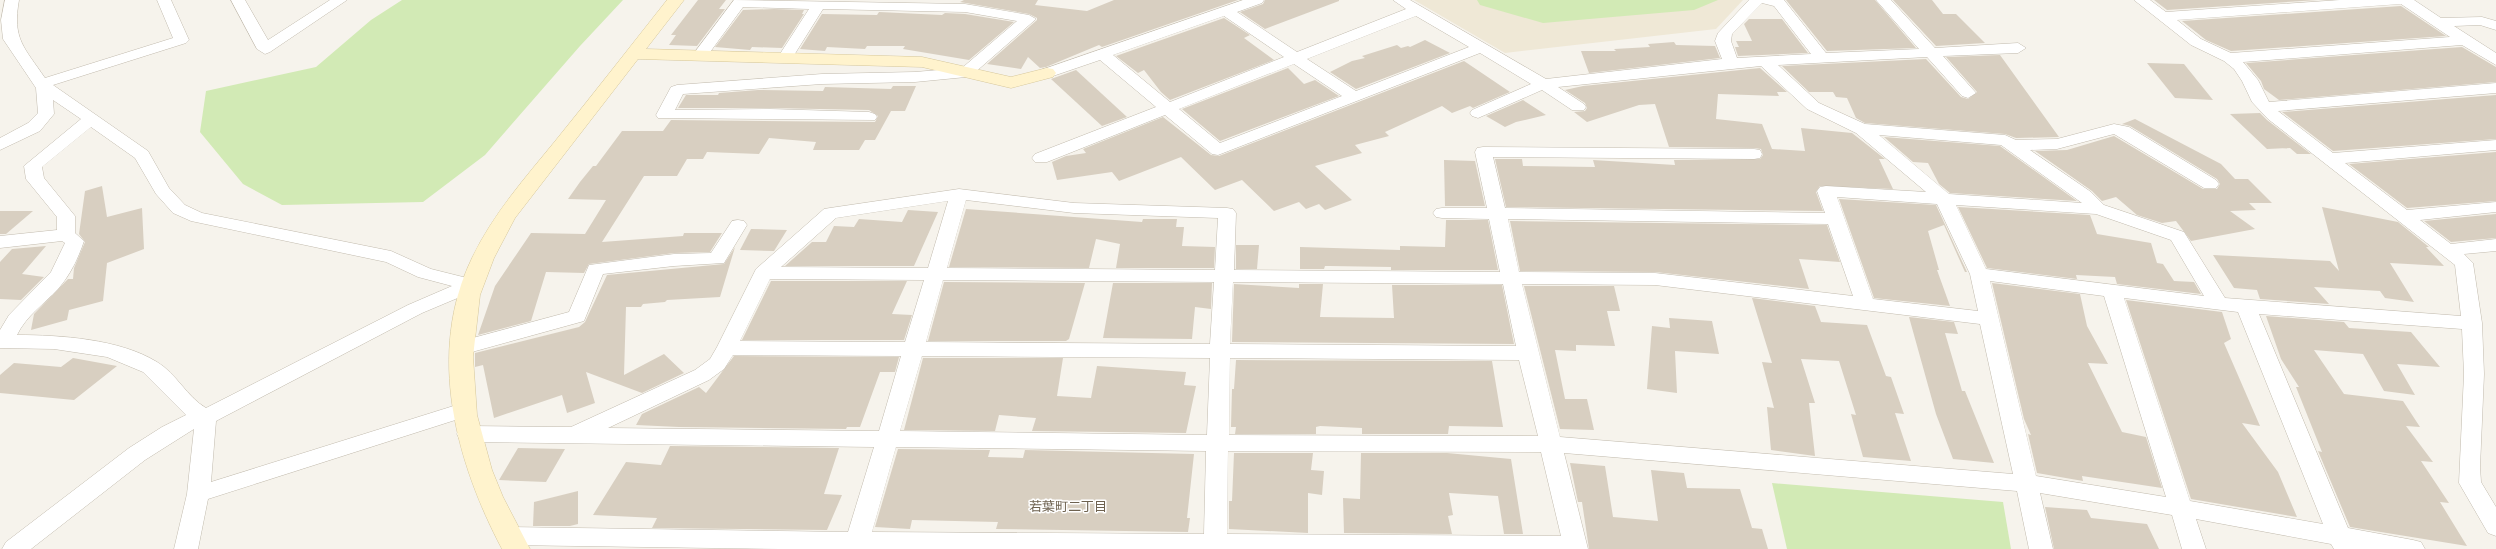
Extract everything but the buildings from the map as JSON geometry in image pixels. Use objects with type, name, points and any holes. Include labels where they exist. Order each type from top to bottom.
[{"type":"street","points":[[43,86],[181,40],[164,0]]},
{"type":"street","points":[[238,0],[265,49],[340,0]]},
{"type":"street","points":[[676,0],[506,216],[483,258],[472,285],[461,348],[463,410],[468,434],[486,489],[512,542],[857,545],[1576,547],[1528,352],[1499,213],[1483,152],[1754,154]]},
{"type":"street","points":[[632,54],[786,57],[922,62],[1011,83],[1047,73],[1257,0]]},
{"type":"street","points":[[1400,0],[1543,84],[1578,107]]},
{"type":"street","points":[[1731,63],[1724,41],[1725,33],[1757,0]]},
{"type":"street","points":[[1767,0],[1779,3],[1821,57]]},
{"type":"street","points":[[1883,0],[1968,93]]},
{"type":"street","points":[[2141,0],[2196,42],[2229,58],[2250,80],[2258,99],[2264,107],[2328,159],[2464,263],[2472,323],[2474,374],[2469,467],[2470,483],[2496,527]]},
{"type":"street","points":[[2162,17],[2401,0]]},
{"type":"street","points":[[2404,0],[2496,60]]},
{"type":"street","points":[[700,56],[740,2],[820,2],[965,8],[1029,19],[966,72],[915,77],[822,79],[677,90],[664,115],[770,114],[869,117]]},
{"type":"street","points":[[786,57],[820,2]]},
{"type":"street","points":[[8,4],[8,20],[11,39],[43,86],[142,155],[166,194],[179,209],[197,217],[391,257],[425,273],[472,285]]},
{"type":"street","points":[[1041,158],[1417,10]]},
{"type":"street","points":[[1226,11],[1354,97]]},
{"type":"street","points":[[2439,22],[2482,21],[2496,26]]},
{"type":"street","points":[[2229,58],[2466,40]]},
{"type":"street","points":[[1102,54],[1218,150],[1480,48]]},
{"type":"street","points":[[1478,113],[1543,84],[1731,63],[1821,57],[2018,48]]},
{"type":"street","points":[[1764,61],[1813,106],[1862,130],[1944,200],[1979,274],[2041,549]]},
{"type":"street","points":[[0,145],[34,127],[46,114],[43,86]]},
{"type":"street","points":[[2264,107],[2496,88]]},
{"type":"street","points":[[66,235],[66,216],[35,179],[33,166],[92,119]]},
{"type":"street","points":[[2011,145],[2057,144],[2114,129],[2123,131],[2210,184]]},
{"type":"street","points":[[1862,130],[2005,140],[2085,196],[2098,209]]},
{"type":"street","points":[[2328,159],[2496,145]]},
{"type":"street","points":[[1865,303],[1826,191],[2098,209],[2178,236],[2218,303]]},
{"type":"street","points":[[857,545],[959,194]]},
{"type":"street","points":[[571,436],[702,375],[717,364],[727,348],[763,273],[830,213],[959,194],[1074,208],[1227,213],[1220,351],[1219,443],[1215,546]]},
{"type":"street","points":[[2403,216],[2496,207]]},
{"type":"street","points":[[1442,213],[1637,214],[1836,219]]},
{"type":"street","points":[[461,348],[577,316],[596,269],[674,260],[717,259],[738,225]]},
{"type":"street","points":[[0,242],[66,235],[75,241],[71,255],[57,280],[15,321],[4,342],[54,342],[111,351],[150,367],[196,412],[206,416]]},
{"type":"street","points":[[2448,250],[2496,245]]},
{"type":"street","points":[[763,273],[1655,279],[1990,319]]},
{"type":"street","points":[[1979,274],[2246,306],[2472,323]]},
{"type":"street","points":[[14,549],[113,471],[166,434],[190,420],[206,416],[332,354],[415,309],[472,285]]},
{"type":"street","points":[[2112,291],[2194,549]]},
{"type":"street","points":[[2246,306],[2342,542]]},
{"type":"street","points":[[727,348],[1528,352]]},
{"type":"street","points":[[198,494],[463,410]]},
{"type":"street","points":[[186,549],[198,494],[206,416]]},
{"type":"street","points":[[468,434],[1219,443],[1551,444],[2025,483],[2180,508],[2342,542],[2413,549]]},
{"type":"shaded area","points":[[1414,0],[1743,0],[1716,29],[1505,53]]},
{"type":"green space","points":[[402,0],[623,0],[580,46],[485,155],[423,202],[282,205],[243,184],[200,132],[206,91],[316,67],[371,20]]},
{"type":"green space","points":[[1477,0],[1718,0],[1694,10],[1543,23],[1480,5]]},
{"type":"green space","points":[[1772,483],[2003,502],[2011,549],[1787,549]]},
{"type":"district","name":"若葉町二丁目","points":[[1068,506]]}]
